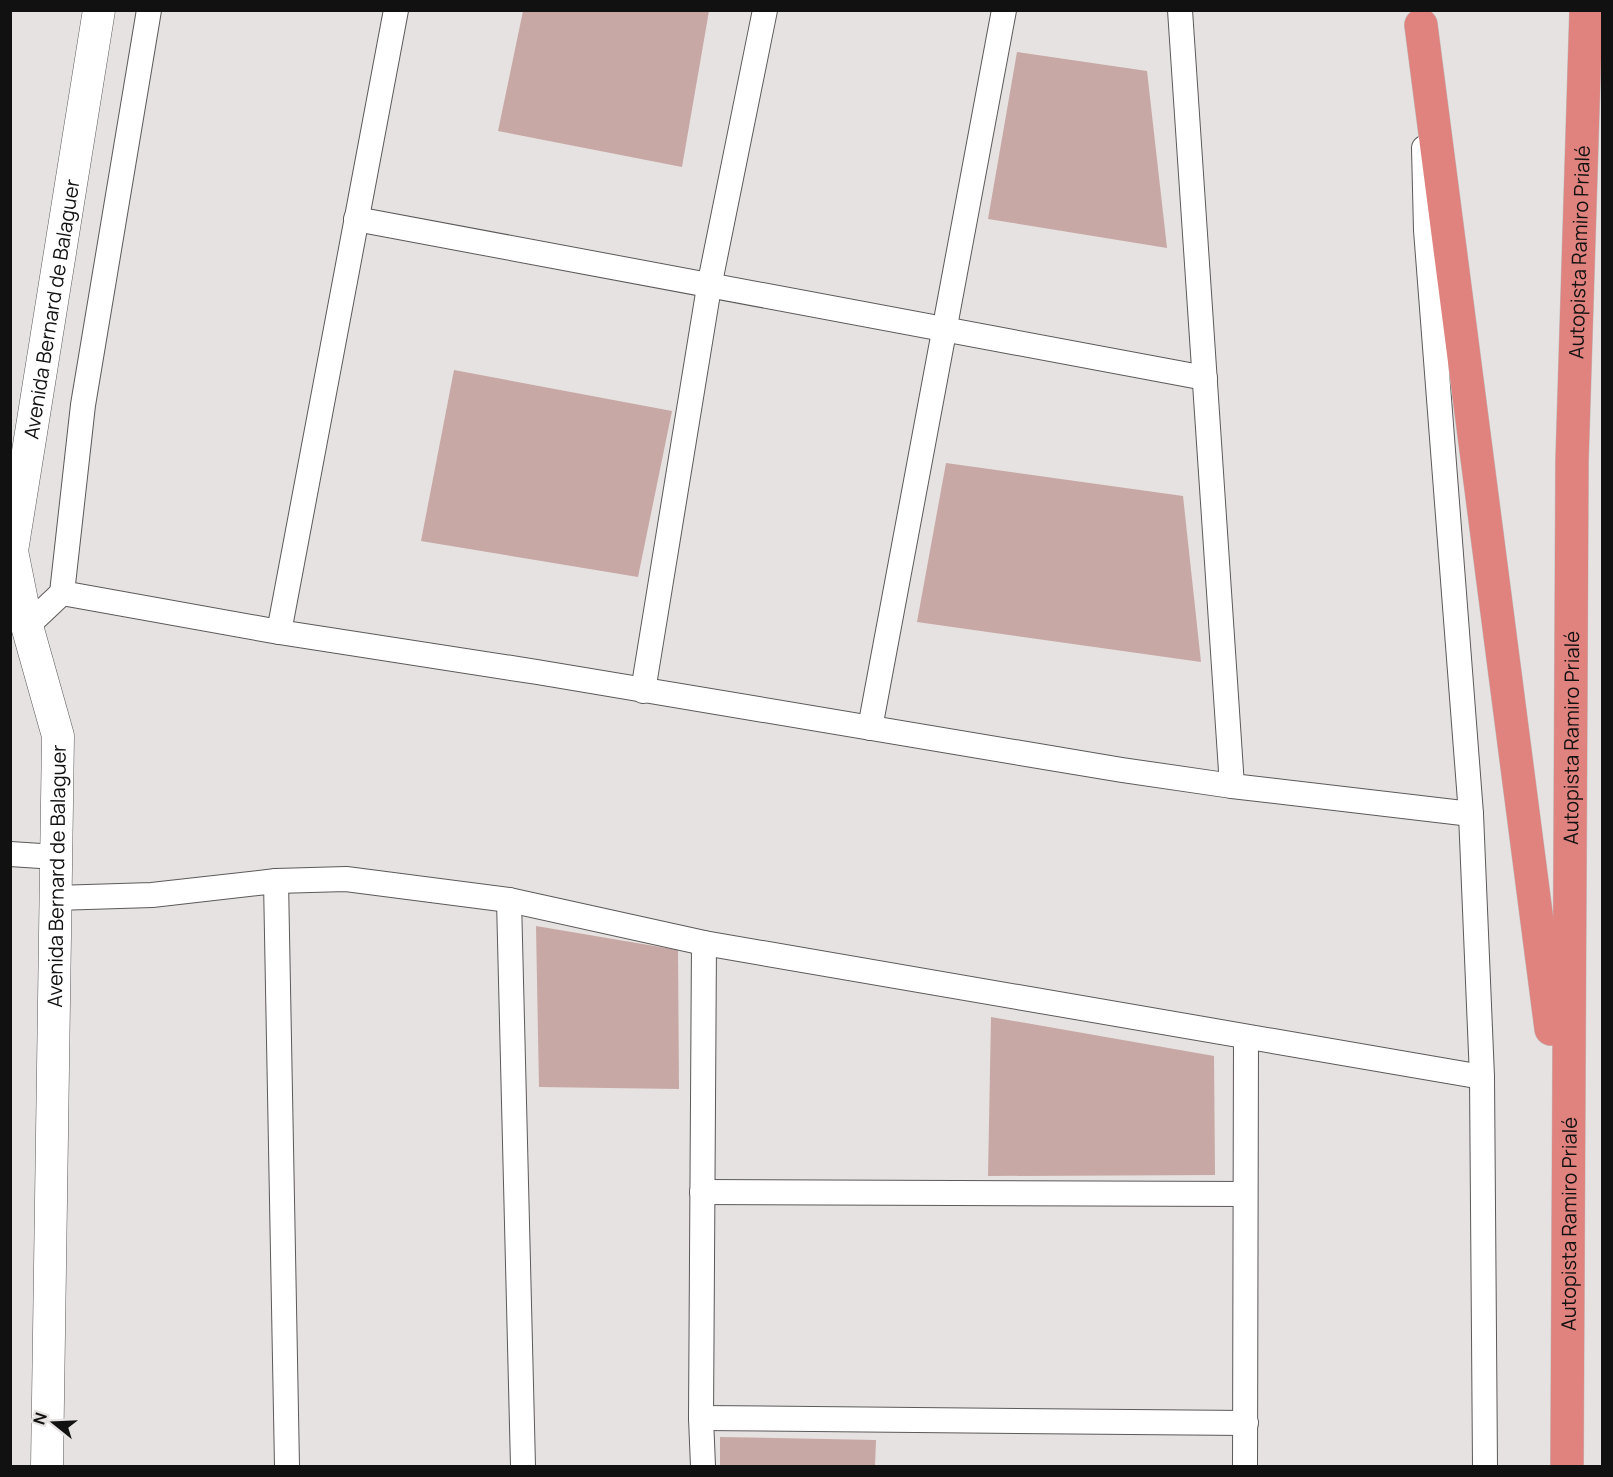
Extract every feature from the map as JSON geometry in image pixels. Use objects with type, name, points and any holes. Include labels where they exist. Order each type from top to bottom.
[{"type":"highway","name":"Autopista Ramiro Prialé","points":[[1567,1467],[1572,462],[1586,10]]},
{"type":"highway","points":[[1420,18],[1567,1152]]},
{"type":"street","name":"Avenida Bernard de Balaguer","points":[[47,1467],[58,736],[27,626],[12,551],[99,10]]},
{"type":"street","points":[[27,626],[62,593],[83,405],[149,10]]},
{"type":"street","points":[[279,633],[396,10]]},
{"type":"street","points":[[643,691],[710,287],[765,10]]},
{"type":"street","points":[[870,728],[1004,10]]},
{"type":"street","points":[[1179,10],[1232,786]]},
{"type":"street","points":[[1420,18],[1426,230],[1471,814],[1482,1077],[1485,1467]]},
{"type":"street","points":[[356,219],[1205,378]]},
{"type":"street","points":[[62,593],[279,633],[537,672],[1232,786],[1471,814]]},
{"type":"street","points":[[10,854],[56,857]]},
{"type":"street","points":[[55,898],[152,895],[276,881],[346,879],[509,900],[704,943],[1482,1077]]},
{"type":"street","points":[[276,881],[287,1467]]},
{"type":"street","points":[[509,900],[523,1467]]},
{"type":"street","points":[[703,1467],[701,1418],[704,943]]},
{"type":"street","points":[[1245,1467],[1246,1037]]},
{"type":"street","points":[[702,1192],[1245,1194]]},
{"type":"street","points":[[701,1418],[1246,1423]]},
{"type":"shaded area","points":[[523,11],[709,11],[682,167],[498,131]]},
{"type":"shaded area","points":[[1017,52],[1147,71],[1167,248],[988,219]]},
{"type":"shaded area","points":[[454,370],[672,411],[638,577],[421,541]]},
{"type":"shaded area","points":[[946,463],[1183,496],[1201,662],[917,622]]},
{"type":"shaded area","points":[[536,926],[678,950],[679,1089],[539,1087]]},
{"type":"shaded area","points":[[991,1017],[1214,1056],[1215,1175],[988,1176]]},
{"type":"shaded area","points":[[720,1437],[876,1440],[875,1466],[720,1466]]}]
